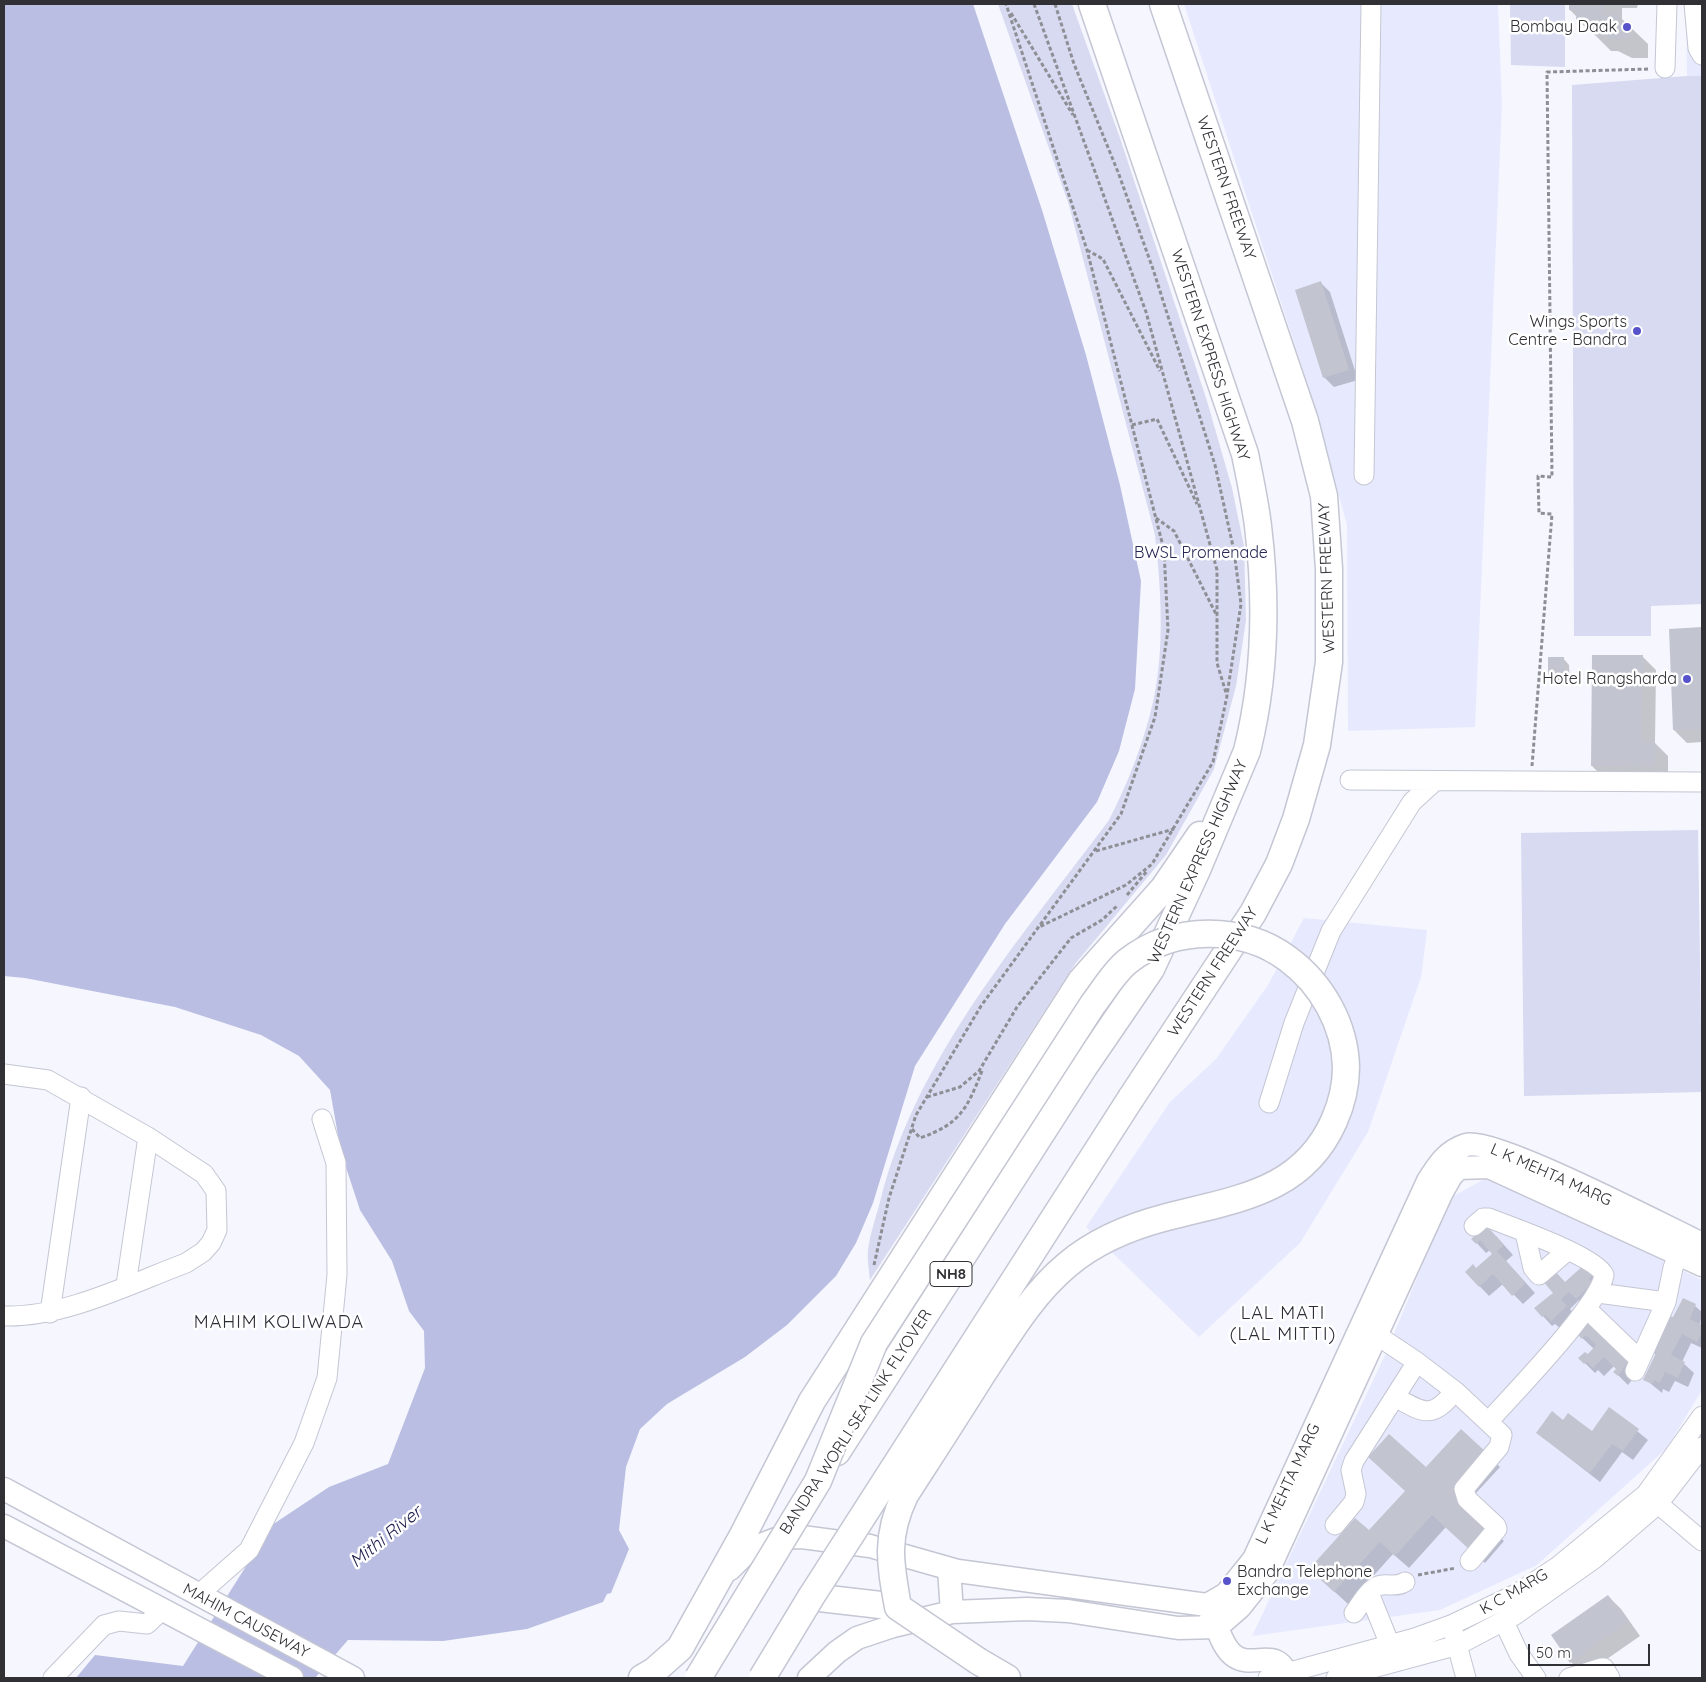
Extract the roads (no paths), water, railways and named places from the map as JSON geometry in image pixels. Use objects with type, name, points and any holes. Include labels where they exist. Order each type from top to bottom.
[{"type":"highway","name":"WESTERN EXPRESS HIGHWAY","points":[[1084,1067],[1151,969],[1198,870],[1243,760],[1250,737],[1260,675],[1263,597],[1258,525],[1245,454],[1092,4]]},
{"type":"highway","name":"WESTERN FREEWAY","points":[[811,1597],[1131,1098],[1253,913],[1279,864],[1296,819],[1316,745],[1329,662],[1329,569],[1324,496],[1305,421],[1163,4]]},
{"type":"highway","points":[[642,1678],[654,1671],[680,1648],[710,1596],[818,1392],[1081,981],[1163,890],[1203,830],[1243,760]]},
{"type":"highway","points":[[818,1481],[874,1343],[1093,1004],[1128,962],[1148,949],[1174,939],[1199,934],[1226,934],[1277,951],[1297,966],[1318,988],[1328,1005],[1346,1053],[1346,1078],[1342,1102],[1328,1133],[1310,1160],[1276,1185],[1225,1204],[1165,1217],[1122,1232],[1097,1244],[1071,1262],[1050,1280],[1015,1324],[905,1495],[894,1516],[890,1540],[890,1567],[898,1607]]},
{"type":"highway","name":"BANDRA WORLI SEA LINK FLYOVER","points":[[698,1678],[818,1481],[1084,1067]]},
{"type":"highway","points":[[762,1678],[811,1597],[898,1607],[978,1661],[1007,1678]]},
{"type":"main road","name":"L K MEHTA MARG","points":[[1208,1605],[1226,1594],[1254,1559],[1369,1330],[1442,1192],[1451,1176],[1459,1168],[1489,1166],[1553,1185],[1659,1234],[1702,1244]]},
{"type":"main road","name":"L K MEHTA MARG","points":[[1659,1234],[1678,1254],[1702,1265]]},
{"type":"main road","name":"L K MEHTA MARG","points":[[1217,1626],[1240,1607],[1267,1573],[1369,1330]]},
{"type":"main road","name":"MAHIM CAUSEWAY","points":[[4,1489],[347,1675]]},
{"type":"main road","name":"MAHIM CAUSEWAY","points":[[4,1526],[292,1678]]},
{"type":"main road","points":[[710,1596],[734,1564],[750,1549],[779,1538],[802,1537],[870,1546],[949,1569],[1208,1605],[1232,1655],[1248,1660],[1275,1660],[1283,1666],[1281,1677]]},
{"type":"main road","points":[[949,1569],[952,1612]]},
{"type":"main road","points":[[1027,1608],[1030,1580]]},
{"type":"main road","points":[[809,1678],[837,1652],[857,1638],[893,1626],[952,1612],[1027,1608],[1068,1611],[1178,1628],[1217,1626]]},
{"type":"street","points":[[1364,476],[1372,4]]},
{"type":"street","points":[[1665,68],[1666,4]]},
{"type":"street","points":[[1694,4],[1698,48],[1702,55]]},
{"type":"street","points":[[1350,780],[1702,782]]},
{"type":"street","points":[[1270,1103],[1294,1022],[1331,931],[1412,802],[1435,781]]},
{"type":"street","points":[[4,1074],[48,1080],[81,1097],[148,1137],[204,1174],[216,1191],[217,1230],[211,1243],[203,1252],[186,1263],[50,1312],[25,1316],[4,1316]]},
{"type":"street","points":[[50,1312],[81,1097]]},
{"type":"street","points":[[206,1599],[249,1550],[304,1443],[327,1378],[337,1275],[336,1163],[322,1119]]},
{"type":"street","points":[[126,1285],[148,1137]]},
{"type":"street","points":[[1474,1226],[1480,1219],[1487,1218],[1568,1250],[1598,1267],[1602,1272],[1603,1281],[1598,1293],[1586,1309],[1489,1422]]},
{"type":"street","points":[[1525,1233],[1533,1268],[1539,1275],[1568,1250]]},
{"type":"street","points":[[1586,1309],[1638,1366],[1666,1302],[1672,1268],[1678,1254]]},
{"type":"street","points":[[1598,1293],[1666,1302]]},
{"type":"street","points":[[1369,1330],[1418,1362],[1455,1391],[1502,1435],[1501,1442],[1466,1486],[1464,1493],[1467,1499],[1497,1529],[1470,1561]]},
{"type":"street","points":[[1334,1525],[1354,1502],[1356,1494],[1352,1483],[1351,1470],[1354,1461],[1418,1362]]},
{"type":"street","points":[[1395,1397],[1415,1409],[1430,1411],[1441,1408],[1455,1391]]},
{"type":"street","name":"K C MARG","points":[[1336,1678],[1458,1646],[1508,1612],[1594,1559],[1652,1499],[1676,1468],[1696,1451],[1702,1416]]},
{"type":"street","points":[[1652,1499],[1702,1541]]},
{"type":"street","points":[[1354,1612],[1369,1593],[1378,1586],[1394,1586],[1405,1582]]},
{"type":"street","points":[[1369,1593],[1390,1645]]},
{"type":"street","points":[[53,1678],[104,1625],[119,1621],[147,1624],[163,1609]]},
{"type":"street","points":[[1508,1612],[1519,1654],[1536,1678]]},
{"type":"street","name":"K C MARG","points":[[1281,1677],[1451,1625],[1508,1612]]},
{"type":"street","points":[[1451,1625],[1466,1678]]},
{"type":"street","points":[[1569,1678],[1601,1668],[1604,1668],[1610,1678]]},
{"type":"water","name":"Mithi River","points":[[4,4],[973,4],[1042,210],[1086,355],[1120,485],[1141,581],[1135,689],[1119,751],[1097,802],[1005,924],[915,1066],[873,1203],[856,1243],[836,1276],[787,1325],[745,1357],[667,1404],[640,1429],[626,1467],[619,1530],[629,1549],[611,1593],[607,1594],[603,1602],[527,1629],[443,1641],[348,1640],[315,1678],[76,1678],[95,1655],[183,1666],[272,1525],[329,1487],[388,1464],[425,1368],[424,1331],[409,1311],[392,1261],[360,1210],[341,1152],[330,1090],[299,1056],[261,1035],[175,1007],[25,978],[4,976]]},
{"type":"place","name":"Bombay Daak","points":[[1627,27]]},
{"type":"place","name":"Wings Sports Centre - Bandra","points":[[1637,331]]},
{"type":"place","name":"Hotel Rangsharda","points":[[1687,679]]},
{"type":"place","name":"Bandra Telephone Exchange","points":[[1227,1581]]},
{"type":"district","name":"MAHIM KOLIWADA","points":[[279,1323]]},
{"type":"district","name":"LAL MATI (LAL MITTI)","points":[[1283,1324]]},
{"type":"park label","name":"BWSL Promenade","points":[[1201,553]]}]
